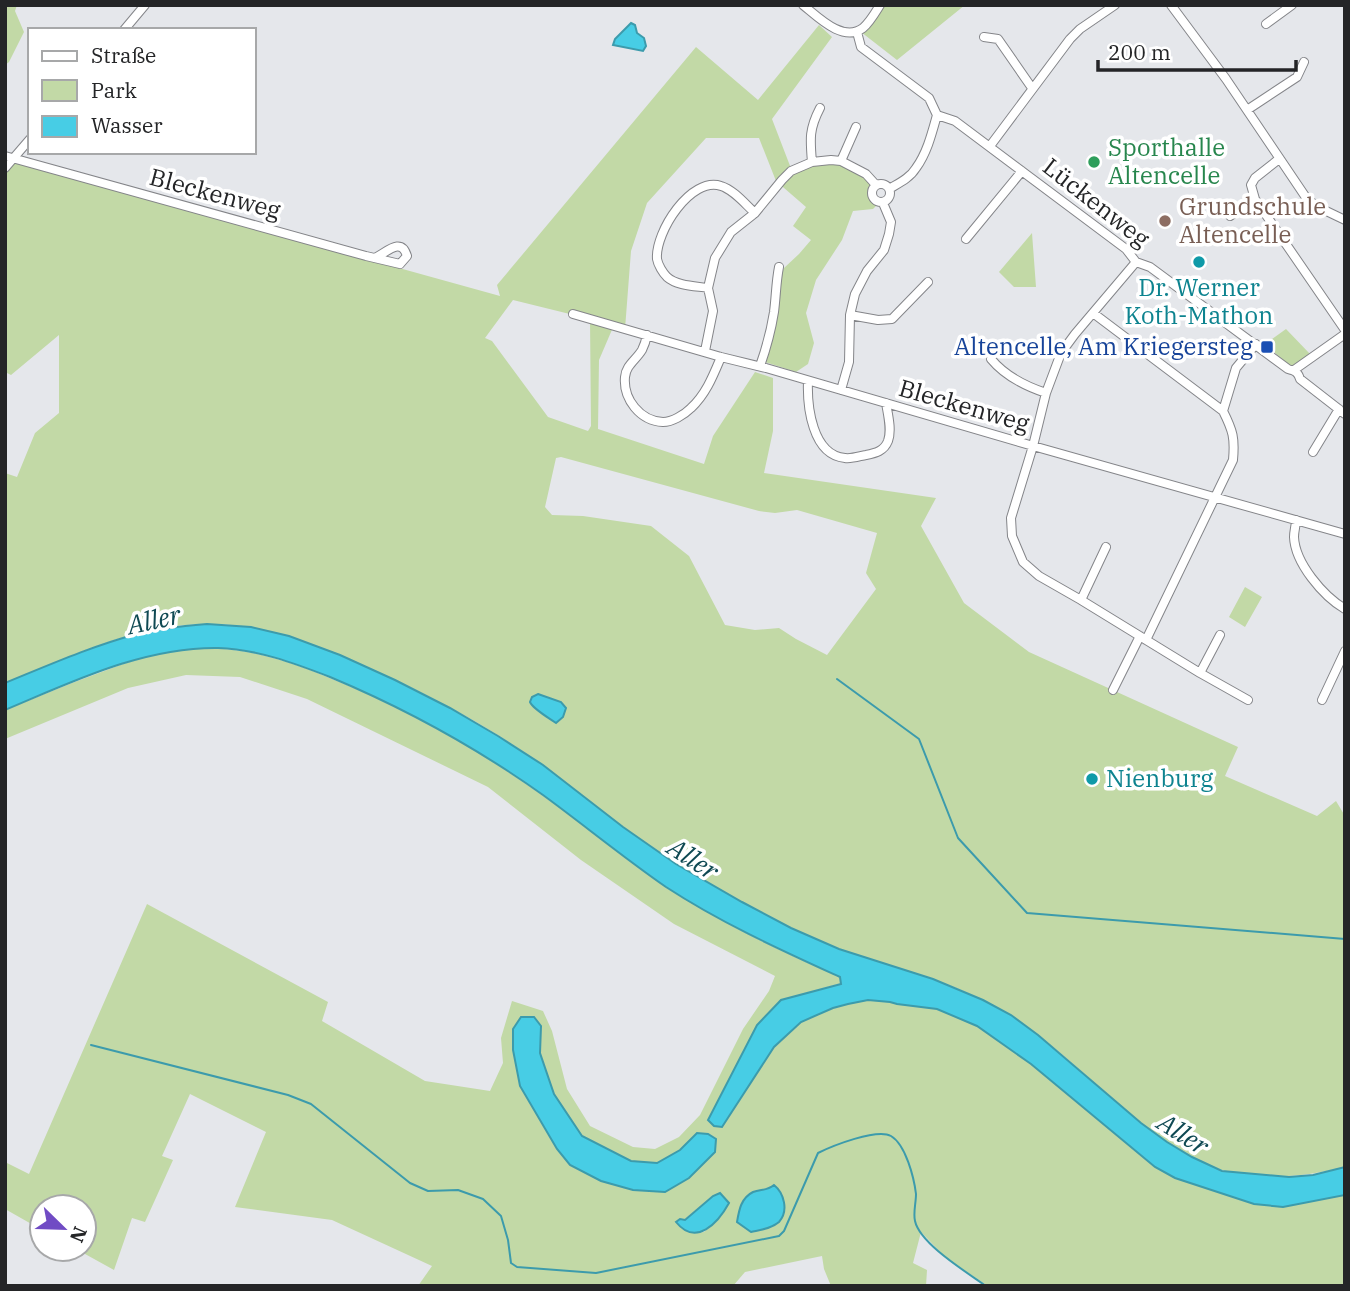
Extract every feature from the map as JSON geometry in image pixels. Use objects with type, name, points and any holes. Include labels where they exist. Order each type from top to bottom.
[{"type":"street","points":[[126,28],[145,5]]},
{"type":"street","points":[[803,5],[835,29],[844,32],[857,32],[865,26],[880,5]]},
{"type":"street","points":[[990,146],[1070,39],[1115,5]]},
{"type":"street","points":[[1171,5],[1206,51],[1307,199],[1345,220]]},
{"type":"street","points":[[1266,24],[1292,5]]},
{"type":"street","name":"Lückenweg","points":[[857,32],[861,47],[929,98],[937,115],[956,121],[1126,249],[1136,262],[1150,267],[1288,369],[1294,370],[1300,379],[1342,412],[1312,452]]},
{"type":"street","points":[[984,37],[998,39],[1032,88]]},
{"type":"street","points":[[1247,110],[1297,77],[1304,62]]},
{"type":"street","points":[[812,162],[812,122],[820,108]]},
{"type":"street","points":[[889,189],[916,169],[929,144],[937,115]]},
{"type":"street","points":[[841,161],[856,127]]},
{"type":"street","points":[[5,168],[9,157],[28,141]]},
{"type":"street","name":"Bleckenweg","points":[[9,157],[401,266],[407,256],[401,247],[395,247],[375,258]]},
{"type":"street","points":[[1279,159],[1255,178],[1251,186],[1255,199],[1345,332],[1294,370]]},
{"type":"street","points":[[705,351],[713,311],[708,288],[715,258],[731,232],[755,213],[791,171],[812,162],[841,161],[866,174],[876,185]]},
{"type":"street","points":[[966,239],[1022,171]]},
{"type":"street","points":[[882,184],[889,189],[890,198],[883,203],[877,202],[871,195],[876,185],[882,184]]},
{"type":"street","points":[[708,288],[685,285],[669,279],[662,270],[657,260],[659,243],[668,223],[693,191],[704,185],[719,185],[755,213]]},
{"type":"street","points":[[1230,216],[1255,199]]},
{"type":"street","points":[[841,390],[849,362],[850,315],[855,294],[867,271],[884,250],[889,234],[891,222],[883,203]]},
{"type":"street","points":[[1136,262],[1061,353],[1046,393],[1013,510],[1012,536],[1023,562],[1039,576],[1248,700]]},
{"type":"street","points":[[760,366],[768,343],[779,267]]},
{"type":"street","points":[[850,315],[878,320],[892,319],[928,282]]},
{"type":"street","points":[[1093,313],[1223,411],[1231,426],[1234,440],[1233,460],[1216,497],[1143,638],[1112,690]]},
{"type":"street","name":"Bleckenweg","points":[[573,314],[1345,534]]},
{"type":"street","points":[[647,335],[642,350],[631,362],[625,376],[626,392],[631,405],[644,416],[662,422],[675,420],[691,409],[708,388],[721,357]]},
{"type":"street","points":[[1223,411],[1236,368],[1256,344]]},
{"type":"street","points":[[991,359],[1016,381],[1046,393]]},
{"type":"street","points":[[808,381],[811,417],[820,440],[826,449],[844,458],[874,453],[887,444],[890,434],[886,403]]},
{"type":"street","points":[[1296,520],[1294,538],[1299,555],[1316,585],[1345,609]]},
{"type":"street","points":[[1081,600],[1106,547]]},
{"type":"street","points":[[1200,673],[1220,635]]},
{"type":"street","points":[[1322,700],[1345,651]]},
{"type":"green space","points":[[5,5],[17,5],[15,11],[24,32],[5,65]]},
{"type":"green space","points":[[882,5],[965,5],[897,60],[861,32]]},
{"type":"green space","points":[[819,25],[832,37],[772,119],[792,171],[831,160],[865,175],[872,184],[870,196],[877,205],[873,209],[853,211],[842,240],[816,280],[806,313],[814,343],[808,364],[796,372],[765,362],[776,288],[784,268],[811,240],[793,226],[806,207],[776,181],[759,138],[706,138],[647,203],[631,251],[625,329],[614,325],[599,360],[598,429],[704,464],[713,436],[755,372],[773,378],[773,431],[764,473],[936,498],[921,526],[964,603],[1029,652],[1238,747],[1225,776],[1317,816],[1336,801],[1345,816],[1345,1167],[1300,1175],[1241,1174],[1225,1171],[1180,1151],[1138,1121],[1058,1051],[1023,1025],[981,1000],[944,983],[832,946],[767,916],[665,857],[544,766],[480,724],[412,688],[289,636],[248,627],[181,625],[103,644],[5,683],[5,473],[17,477],[35,433],[59,413],[59,335],[11,375],[5,372],[5,170],[13,161],[500,296],[497,285],[696,47],[758,100]],"holes":[[[513,300],[590,319],[591,426],[588,431],[548,417],[492,341],[485,338]],[[561,457],[759,511],[775,513],[797,510],[877,533],[866,573],[876,589],[827,655],[779,628],[755,630],[725,625],[689,556],[651,526],[583,516],[552,515],[545,507],[556,458]]]},
{"type":"green space","points":[[1032,233],[1036,287],[1014,287],[999,272]]},
{"type":"green space","points":[[1286,329],[1310,354],[1291,367],[1265,344]]},
{"type":"green space","points":[[1245,587],[1262,597],[1245,627],[1229,617]]},
{"type":"green space","points":[[199,648],[235,650],[270,657],[364,692],[443,732],[494,762],[654,878],[710,914],[765,943],[840,977],[842,983],[781,1000],[722,1127],[774,1047],[801,1022],[834,1008],[868,1000],[937,1009],[977,1026],[1031,1064],[1155,1167],[1175,1178],[1254,1204],[1283,1207],[1345,1195],[1345,1286],[988,1286],[946,1258],[921,1232],[913,1263],[927,1270],[926,1286],[831,1286],[822,1256],[745,1272],[733,1286],[418,1286],[432,1266],[332,1220],[235,1207],[266,1132],[190,1094],[162,1156],[173,1160],[145,1222],[132,1218],[114,1270],[98,1261],[98,1193],[28,1193],[28,1222],[5,1209],[5,1162],[29,1174],[147,904],[328,1002],[322,1021],[425,1081],[490,1091],[503,1063],[501,1038],[512,1001],[543,1011],[552,1031],[567,1089],[590,1126],[633,1147],[655,1149],[679,1137],[700,1115],[743,1029],[769,991],[775,976],[674,924],[581,860],[488,787],[307,699],[240,677],[186,675],[128,688],[5,739],[5,710],[123,664],[159,653]],"holes":[[[541,1026],[540,1053],[554,1094],[582,1136],[631,1161],[657,1163],[680,1150],[697,1133],[665,1192],[633,1190],[601,1181],[570,1165],[557,1149],[520,1086]],[[713,1196],[721,1216],[704,1232],[692,1233],[680,1219],[684,1220]]]},
{"type":"water","points":[[631,23],[644,38],[646,46],[643,51],[613,45],[615,39]]},
{"type":"water","points":[[207,624],[251,627],[289,636],[340,655],[450,708],[543,765],[676,864],[742,902],[839,949],[933,979],[1011,1015],[1141,1123],[1192,1157],[1222,1171],[1289,1177],[1313,1175],[1345,1167],[1345,1195],[1283,1207],[1254,1204],[1175,1178],[1155,1167],[1031,1064],[977,1026],[937,1009],[890,1002],[868,1000],[848,1004],[801,1022],[774,1047],[722,1127],[714,1126],[708,1120],[757,1025],[781,1000],[841,984],[840,977],[752,935],[666,887],[543,795],[466,745],[385,702],[330,677],[275,658],[232,649],[190,649],[135,660],[82,678],[5,710],[5,683],[71,656],[137,634]]},
{"type":"water","points":[[538,694],[561,702],[566,708],[563,717],[556,723],[530,702],[532,697]]},
{"type":"water","points":[[521,1017],[534,1017],[541,1026],[540,1053],[554,1094],[582,1136],[631,1161],[657,1163],[680,1150],[697,1133],[708,1134],[716,1139],[715,1152],[689,1178],[665,1192],[633,1190],[601,1181],[570,1165],[557,1149],[520,1086],[513,1050],[513,1029]]},
{"type":"water","points":[[774,1185],[784,1202],[784,1213],[779,1222],[769,1228],[751,1232],[737,1222],[746,1198],[753,1192]]},
{"type":"water","points":[[720,1193],[729,1203],[719,1218],[706,1229],[691,1232],[676,1222],[685,1220]]},
{"type":"waterway","points":[[837,679],[919,739],[958,838],[1027,913],[1345,939]]},
{"type":"waterway","points":[[91,1045],[288,1095],[311,1104],[410,1183],[428,1191],[458,1190],[483,1199],[501,1216],[511,1263],[517,1267],[596,1273],[779,1236],[784,1231],[818,1153],[855,1139],[884,1134],[896,1140],[908,1162],[916,1194],[914,1218],[919,1230],[935,1248],[986,1286]]},
{"type":"place","name":"Sporthalle Altencelle","points":[[1094,162]]},
{"type":"place","name":"Grundschule Altencelle","points":[[1165,221]]},
{"type":"place","name":"Dr. Werner Koth-Mathon","points":[[1199,262]]},
{"type":"place","name":"Altencelle, Am Kriegersteg","points":[[1267,347]]},
{"type":"place","name":"Nienburg","points":[[1092,779]]},
{"type":"water label","name":"Aller","points":[[154,620]]},
{"type":"water label","name":"Aller","points":[[693,859]]},
{"type":"water label","name":"Aller","points":[[1183,1134]]}]
